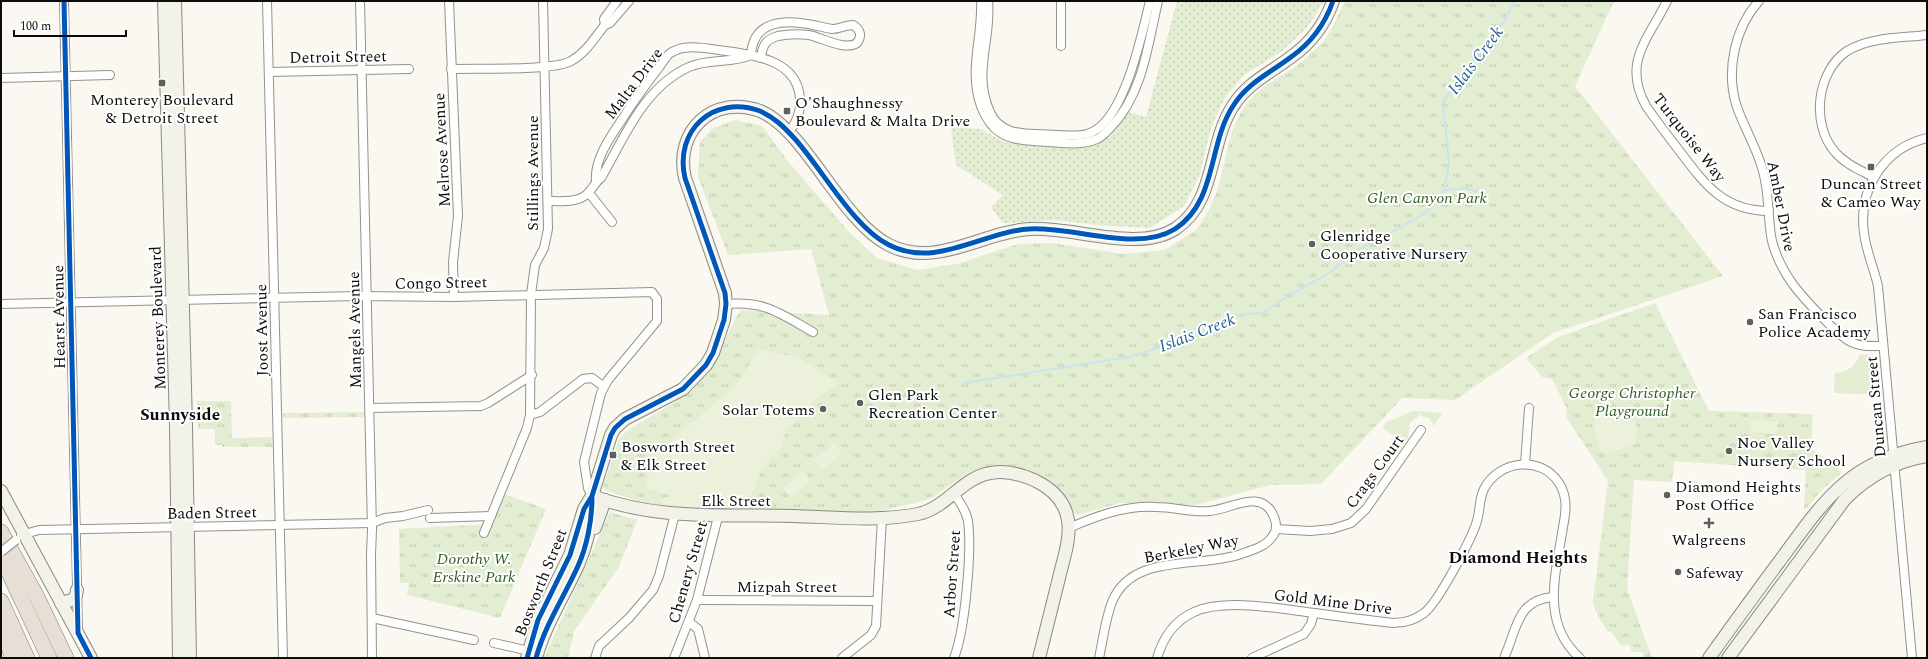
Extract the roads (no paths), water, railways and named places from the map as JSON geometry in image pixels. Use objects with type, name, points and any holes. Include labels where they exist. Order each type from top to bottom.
[{"type":"highway","points":[[1,532],[37,597],[66,658]]},
{"type":"highway","points":[[1,556],[49,658]]},
{"type":"highway","points":[[1,601],[27,658]]},
{"type":"highway","points":[[1,628],[13,658]]},
{"type":"main road","name":"Monterey Boulevard","points":[[164,1],[178,300]]},
{"type":"main road","name":"Monterey Boulevard","points":[[176,1],[178,300],[182,527],[179,658]]},
{"type":"main road","name":"Bosworth Street","points":[[531,656],[538,620],[570,556],[584,509],[592,496],[608,442],[615,428],[631,415],[678,392],[706,365],[715,346],[724,320],[726,304],[724,287],[684,174],[682,154],[687,138],[694,126],[705,117],[717,110],[745,108],[765,113],[777,121],[789,132],[870,231],[881,241],[903,251],[926,253],[942,252],[1026,229],[1050,229],[1136,240],[1158,237],[1179,226],[1190,216],[1199,202],[1205,188],[1222,128],[1236,101],[1259,78],[1292,57],[1310,40],[1324,22],[1334,1]]},
{"type":"main road","points":[[1728,658],[1841,504],[1863,483],[1894,461],[1927,447]]},
{"type":"main road","points":[[1709,658],[1824,502],[1856,474],[1884,458],[1894,461],[1927,456]]},
{"type":"main road","name":"Elk Street","points":[[592,496],[642,510],[675,514],[882,518],[927,512],[942,504],[974,478],[992,472],[1009,472],[1031,479],[1046,486],[1058,498],[1066,512],[1069,528]]},
{"type":"main road","points":[[1,491],[20,537],[61,603],[91,658]]},
{"type":"main road","name":"Bosworth Street","points":[[531,656],[580,560],[592,514],[592,496]]},
{"type":"main road","points":[[580,560],[586,552],[605,500]]},
{"type":"main road","name":"Monterey Boulevard","points":[[182,527],[190,658]]},
{"type":"main road","points":[[1040,658],[1066,548],[1069,528]]},
{"type":"main road","points":[[61,603],[75,599],[77,590]]},
{"type":"street","name":"Hearst Avenue","points":[[64,1],[78,633]]},
{"type":"street","name":"Joost Avenue","points":[[267,1],[282,658]]},
{"type":"street","name":"Mangels Avenue","points":[[360,1],[370,408],[372,658]]},
{"type":"street","name":"Melrose Avenue","points":[[449,1],[458,216],[453,262],[454,297]]},
{"type":"street","name":"Stillings Avenue","points":[[484,533],[527,428],[530,415],[532,375],[531,294],[536,265],[546,239],[548,201],[543,1]]},
{"type":"street","points":[[604,25],[604,19],[617,1]]},
{"type":"street","points":[[451,69],[562,65],[577,58],[604,25],[610,23],[629,1]]},
{"type":"street","points":[[981,1],[981,27],[975,65],[976,81],[981,106],[990,124],[1021,134],[1080,135],[1094,132],[1111,115],[1132,71],[1150,1]]},
{"type":"street","points":[[988,1],[989,14],[983,50],[982,79],[989,109],[998,127],[1008,138],[1024,141],[1080,143],[1098,139],[1104,134],[1118,120],[1136,88],[1158,1]]},
{"type":"street","points":[[1061,1],[1061,46]]},
{"type":"street","name":"Turquoise Way","points":[[1667,1],[1638,57],[1635,77],[1640,96],[1699,177],[1715,193],[1747,209],[1769,211]]},
{"type":"street","name":"Amber Drive","points":[[1759,1],[1749,15],[1738,40],[1732,67],[1732,81],[1737,105],[1762,168],[1771,233],[1780,265],[1794,288],[1843,337],[1859,345],[1883,346]]},
{"type":"street","points":[[751,55],[752,43],[755,36],[761,30],[778,24],[801,23],[834,29],[853,25],[856,27],[860,35],[857,43],[850,46],[810,36],[781,35],[773,37],[765,43],[761,58]]},
{"type":"street","points":[[1873,177],[1840,157],[1829,142],[1821,120],[1820,110],[1824,82],[1835,63],[1844,54],[1855,48],[1871,41],[1927,35]]},
{"type":"street","name":"Malta Drive","points":[[596,181],[595,173],[598,163],[612,135],[641,91],[669,54],[676,50],[693,48],[736,52],[761,58],[785,68],[796,82],[800,103],[798,118],[789,132]]},
{"type":"street","name":"Malta Drive","points":[[589,193],[596,181],[602,178],[643,107],[660,86],[688,67],[712,61],[735,61],[751,55]]},
{"type":"street","name":"Detroit Street","points":[[269,72],[409,69]]},
{"type":"street","points":[[1,78],[110,75]]},
{"type":"street","name":"Duncan Street","points":[[1912,658],[1878,286],[1866,246],[1862,221],[1865,198],[1873,177],[1886,162],[1902,149],[1927,138]]},
{"type":"street","points":[[548,201],[578,199],[589,193],[612,222]]},
{"type":"street","name":"Congo Street","points":[[1,304],[274,298],[454,297],[649,292],[655,294],[658,314],[656,324],[604,386],[584,462],[588,488],[592,496]]},
{"type":"street","points":[[726,304],[745,303],[764,306],[813,332]]},
{"type":"street","points":[[370,408],[481,406],[532,375]]},
{"type":"street","points":[[530,415],[540,412],[583,379],[592,378],[604,386]]},
{"type":"street","points":[[1524,464],[1529,408]]},
{"type":"street","name":"Crags Court","points":[[1276,530],[1298,531],[1332,529],[1351,523],[1366,509],[1421,430]]},
{"type":"street","name":"Gold Mine Drive","points":[[1157,658],[1161,644],[1171,629],[1183,619],[1199,610],[1254,606],[1393,623],[1410,620],[1425,612],[1438,596],[1473,532],[1483,490],[1487,484],[1504,469],[1524,464],[1542,468],[1550,474],[1562,488],[1565,496],[1565,515],[1553,597],[1558,626],[1563,637],[1580,658]]},
{"type":"street","name":"Arbor Street","points":[[954,494],[966,512],[968,530],[966,590],[960,635],[954,658]]},
{"type":"street","name":"Berkeley Way","points":[[1069,528],[1102,515],[1130,508],[1157,506],[1190,511],[1211,511],[1250,500],[1264,504],[1270,509],[1276,523],[1276,530],[1267,542],[1234,556],[1146,569],[1129,579],[1122,586],[1112,602],[1099,658]]},
{"type":"street","name":"Baden Street","points":[[1,552],[20,537],[39,530],[372,523],[385,518],[429,514],[491,516]]},
{"type":"street","points":[[595,658],[601,644],[629,618],[653,590],[659,576],[675,514]]},
{"type":"street","name":"Chenery Street","points":[[674,658],[697,600],[718,516]]},
{"type":"street","points":[[842,658],[874,631],[882,518]]},
{"type":"street","points":[[1504,658],[1524,610],[1530,603],[1553,597]]},
{"type":"street","name":"Mizpah Street","points":[[697,600],[877,601]]},
{"type":"street","points":[[1252,658],[1304,634],[1311,624],[1314,613]]},
{"type":"street","points":[[372,618],[474,640]]},
{"type":"street","points":[[689,622],[698,629],[705,658]]},
{"type":"street","points":[[494,643],[531,656]]},
{"type":"waterway","name":"Islais Creek","points":[[964,383],[1130,357],[1199,334],[1233,316],[1265,312],[1288,296],[1331,272],[1357,250],[1427,212],[1444,190],[1449,164],[1443,102],[1475,57],[1504,21],[1515,1]]},
{"type":"waterway","points":[[1444,190],[1466,188],[1486,194]]},
{"type":"place","name":"Monterey Boulevard & Detroit Street","points":[[162,83]]},
{"type":"place","name":"O'Shaughnessy Boulevard & Malta Drive","points":[[787,111]]},
{"type":"place","name":"Duncan Street & Cameo Way","points":[[1871,167]]},
{"type":"place","name":"Glenridge Cooperative Nursery","points":[[1312,244]]},
{"type":"place","name":"San Francisco Police Academy","points":[[1750,322]]},
{"type":"place","name":"Glen Park Recreation Center","points":[[860,403]]},
{"type":"place","name":"Solar Totems","points":[[823,409]]},
{"type":"place","name":"Noe Valley Nursery School","points":[[1729,451]]},
{"type":"place","name":"Bosworth Street & Elk Street","points":[[613,455]]},
{"type":"place","name":"Diamond Heights Post Office","points":[[1667,495]]},
{"type":"place","name":"Walgreens","points":[[1709,523]]},
{"type":"place","name":"Safeway","points":[[1678,572]]},
{"type":"district","name":"Sunnyside","points":[[180,414]]},
{"type":"district","name":"Diamond Heights","points":[[1518,557]]},
{"type":"park label","name":"Glen Canyon Park","points":[[1427,197]]},
{"type":"park label","name":"George Christopher Playground","points":[[1632,401]]},
{"type":"park label","name":"Dorothy W. Erskine Park","points":[[474,567]]}]
